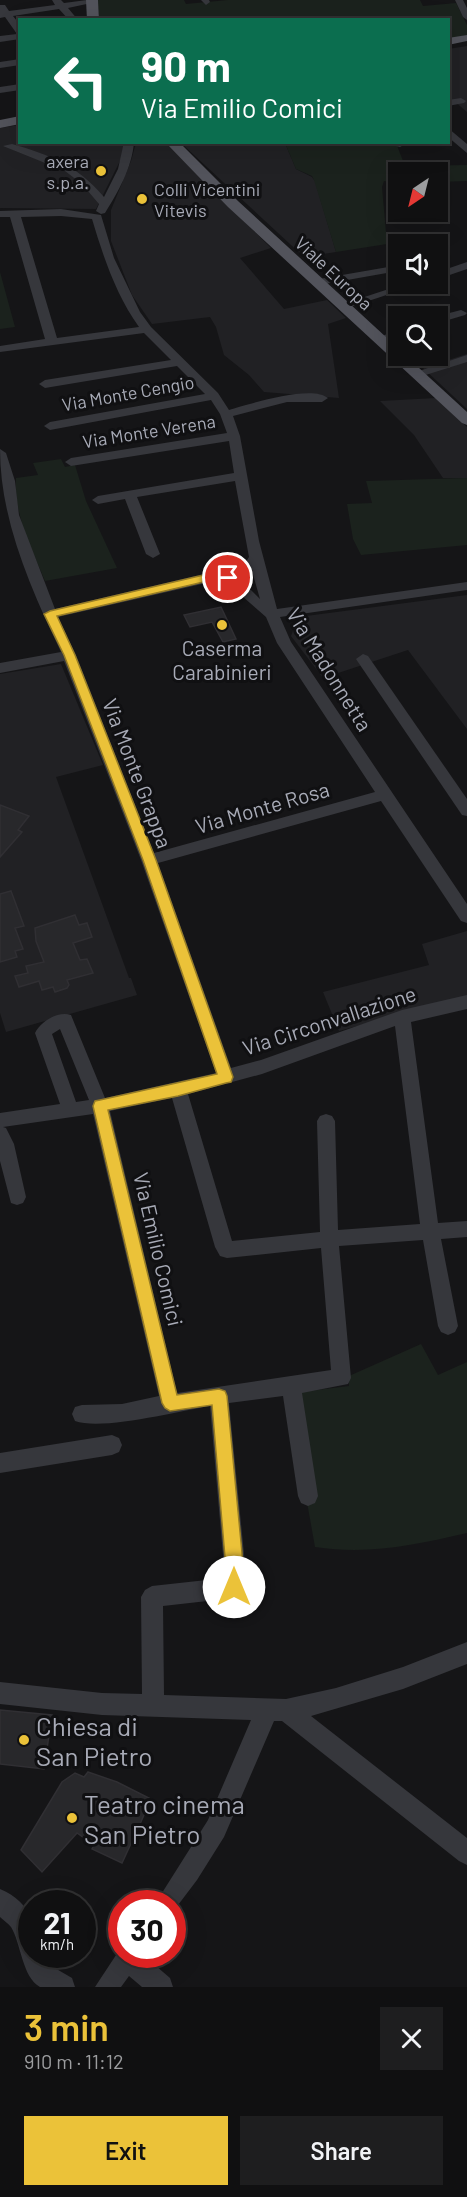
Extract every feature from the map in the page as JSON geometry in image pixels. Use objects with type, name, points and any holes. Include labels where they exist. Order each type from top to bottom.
[{"type":"main road","points":[[92,1],[93,18]]},
{"type":"main road","points":[[450,44],[467,40]]},
{"type":"main road","points":[[0,124],[18,120]]},
{"type":"main road","name":"Viale Europa","points":[[174,147],[467,420]]},
{"type":"street","points":[[459,0],[467,17]]},
{"type":"street","points":[[4,14],[58,3],[92,1]]},
{"type":"street","points":[[58,3],[73,18]]},
{"type":"street","points":[[0,4],[4,14],[18,32]]},
{"type":"street","points":[[0,39],[18,34]]},
{"type":"street","points":[[0,65],[18,62]]},
{"type":"street","points":[[0,90],[18,87]]},
{"type":"street","points":[[450,103],[460,101]]},
{"type":"street","points":[[451,131],[467,150]]},
{"type":"street","points":[[0,135],[15,145],[58,159],[82,174],[87,183]]},
{"type":"street","points":[[0,214],[58,213],[97,217],[122,171],[129,153],[129,144]]},
{"type":"street","points":[[8,147],[51,160],[72,171],[87,183],[105,204]]},
{"type":"street","points":[[15,215],[52,342]]},
{"type":"street","name":"Via Madonnetta","points":[[97,217],[118,281],[135,313],[147,329],[214,396],[226,414],[234,436],[261,584],[270,614],[284,643],[467,917]]},
{"type":"street","points":[[448,272],[467,265]]},
{"type":"street","points":[[319,282],[388,270]]},
{"type":"street","points":[[343,306],[388,292]]},
{"type":"street","points":[[448,317],[461,313]]},
{"type":"street","points":[[0,349],[147,329]]},
{"type":"street","points":[[379,339],[388,336]]},
{"type":"street","points":[[416,374],[467,358]]},
{"type":"street","points":[[45,384],[181,362]]},
{"type":"street","name":"Via Monte Cengio","points":[[50,426],[214,396]]},
{"type":"street","points":[[226,414],[286,398],[322,398]]},
{"type":"street","name":"Via Monte Verena","points":[[71,462],[234,436]]},
{"type":"street","name":"Via Monte Grappa","points":[[0,453],[4,482],[13,515],[50,614],[69,655],[150,860],[226,1077]]},
{"type":"street","points":[[98,500],[241,476]]},
{"type":"street","points":[[129,495],[153,554]]},
{"type":"street","points":[[236,577],[250,567],[256,557]]},
{"type":"street","points":[[50,614],[212,576],[236,577],[261,584]]},
{"type":"street","points":[[236,577],[258,607],[270,614],[467,586]]},
{"type":"street","points":[[0,668],[69,655]]},
{"type":"street","points":[[363,658],[467,812]]},
{"type":"street","name":"Via Monte Rosa","points":[[150,860],[386,794]]},
{"type":"street","name":"Via Circonvallazione","points":[[0,1120],[100,1106],[178,1090],[262,1067],[402,1017],[467,1002]]},
{"type":"street","points":[[402,1017],[430,1231],[448,1326]]},
{"type":"street","points":[[70,1109],[43,1033],[48,1027],[65,1020],[100,1106]]},
{"type":"street","points":[[178,1090],[227,1251],[329,1239],[467,1229]]},
{"type":"street","name":"Via Emilio Comici","points":[[100,1106],[170,1403]]},
{"type":"street","points":[[82,1414],[122,1413],[170,1403],[291,1388],[341,1378],[329,1239],[326,1121]]},
{"type":"street","points":[[0,1133],[5,1144],[17,1197]]},
{"type":"street","points":[[291,1388],[308,1496]]},
{"type":"street","points":[[153,1706],[152,1597],[234,1587],[236,1584],[219,1396]]},
{"type":"street","points":[[0,1463],[112,1445]]},
{"type":"street","points":[[0,1693],[65,1701],[277,1709],[336,1699],[403,1678],[467,1653]]},
{"type":"street","points":[[277,1709],[467,1853]]},
{"type":"street","points":[[177,1890],[200,1858],[221,1819],[243,1769],[254,1734],[277,1709]]},
{"type":"street","points":[[0,1901],[18,1917]]},
{"type":"street","points":[[40,1968],[44,1976],[63,1987]]},
{"type":"street","points":[[107,1987],[120,1968]]},
{"type":"street","points":[[140,1968],[161,1987]]},
{"type":"shaded area","points":[[98,0],[184,0],[186,4],[228,0],[420,0],[423,6],[456,3],[467,25],[467,35],[450,39],[450,18],[99,18]]},
{"type":"shaded area","points":[[467,46],[467,112],[450,100],[450,49]]},
{"type":"shaded area","points":[[18,125],[18,144],[125,144],[124,153],[96,209],[0,208],[0,128]]},
{"type":"shaded area","points":[[136,144],[168,145],[271,248],[240,258],[284,309],[327,300],[346,318],[328,324],[339,398],[264,392],[249,375],[224,355],[216,327],[210,317],[152,324],[132,295],[111,241],[111,210]]},
{"type":"shaded area","points":[[182,144],[285,144],[296,169],[315,181],[336,252],[304,257]]},
{"type":"shaded area","points":[[285,144],[396,144],[403,162],[388,162],[388,182],[384,181],[382,187],[387,244],[336,252],[312,176],[296,169]]},
{"type":"shaded area","points":[[448,165],[467,165],[467,181],[448,182]]},
{"type":"shaded area","points":[[0,272],[15,327],[0,329]]},
{"type":"shaded area","points":[[467,354],[467,409],[423,368],[448,366],[448,360]]},
{"type":"shaded area","points":[[436,398],[467,427],[467,478],[443,478],[414,435],[380,401]]},
{"type":"shaded area","points":[[61,459],[65,467],[75,465],[86,501],[117,568],[45,581],[21,518],[16,478],[38,475],[33,463]]},
{"type":"shaded area","points":[[467,478],[467,545],[361,555],[353,539],[347,504],[372,503],[366,481]]},
{"type":"shaded area","points":[[467,595],[467,729],[408,650],[323,678],[291,636],[294,628],[306,616]]},
{"type":"shaded area","points":[[61,664],[103,765],[56,777],[137,995],[6,1032],[0,1013],[0,674]]},
{"type":"shaded area","points":[[467,931],[467,996],[339,1031],[323,992],[429,965],[422,944]]},
{"type":"shaded area","points":[[421,1344],[438,1375],[467,1362],[467,1533],[392,1548],[354,1550],[315,1547],[297,1446],[293,1393],[349,1386],[349,1376]]},
{"type":"building","name":"Caserma Carabinieri","points":[[221,607],[236,639],[223,642],[212,622],[190,627],[184,615]]},
{"type":"building","points":[[0,805],[29,816],[18,830],[22,832],[0,857]]},
{"type":"building","points":[[11,891],[24,926],[15,928],[23,949],[15,951],[17,957],[0,962],[0,894]]},
{"type":"building","points":[[75,915],[79,925],[87,923],[92,937],[73,943],[80,960],[87,959],[93,973],[67,980],[69,985],[67,988],[55,992],[53,987],[42,990],[39,981],[19,987],[15,976],[28,973],[26,966],[44,962],[36,941],[35,928]]},
{"type":"building","name":"Chiesa di San Pietro","points":[[0,1710],[52,1715],[44,1769],[0,1764]]},
{"type":"building","name":"Teatro cinema San Pietro","points":[[88,1772],[117,1782],[151,1799],[140,1824],[122,1863],[92,1849],[94,1845],[77,1833],[42,1872],[21,1850],[62,1782],[75,1773],[84,1777]]},
{"type":"place","name":"axera s.p.a.","points":[[101,171]]},
{"type":"place","name":"Colli Vicentini Vitevis","points":[[142,199]]},
{"type":"place","name":"Caserma Carabinieri","points":[[222,625]]},
{"type":"place","name":"Chiesa di San Pietro","points":[[24,1740]]},
{"type":"place","name":"Teatro cinema San Pietro","points":[[72,1818]]},
{"type":"route","points":[[228,578],[212,576],[50,614],[69,655],[150,860],[226,1077],[178,1090],[100,1106],[170,1403],[219,1396],[236,1584],[234,1587]]}]
